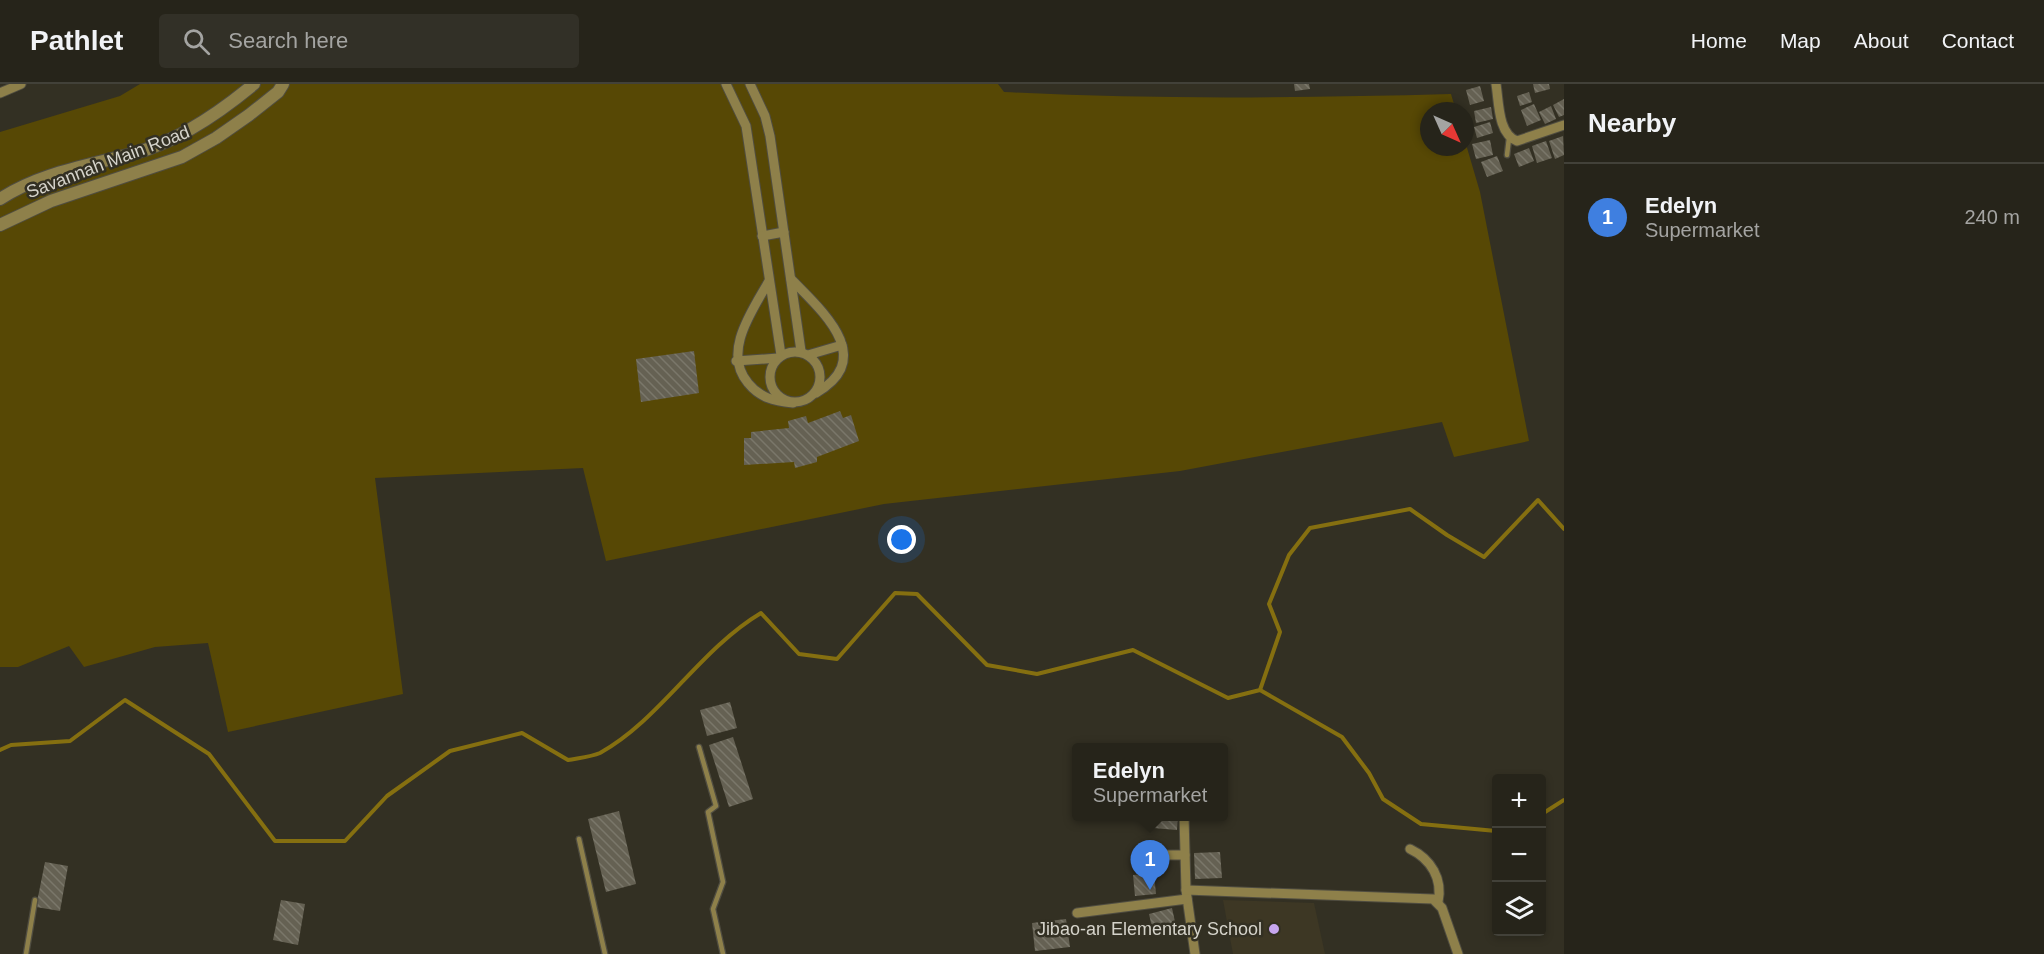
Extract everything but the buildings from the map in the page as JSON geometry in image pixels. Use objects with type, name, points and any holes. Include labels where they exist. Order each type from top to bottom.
[{"type":"street","points":[[0,93],[21,84]]},
{"type":"street","name":"Savannah Main Road","points":[[0,199],[46,175],[137,152],[187,131],[227,107],[254,84]]},
{"type":"street","name":"Savannah Main Road","points":[[0,225],[51,201],[182,157],[216,138],[249,115],[278,92],[283,84]]},
{"type":"street","points":[[726,84],[746,126],[769,281],[779,357],[771,367],[769,382],[774,393],[782,400],[793,403]]},
{"type":"street","points":[[750,84],[765,116],[770,136],[791,279],[805,353],[815,362],[820,374],[819,386],[814,394]]},
{"type":"street","points":[[1496,84],[1504,130],[1509,138],[1517,141],[1564,125]]},
{"type":"street","points":[[762,236],[784,232]]},
{"type":"street","points":[[769,281],[752,310],[739,342],[735,361],[740,374],[754,391],[771,401],[793,403],[803,401],[831,384],[839,373],[843,356],[836,329],[791,279]]},
{"type":"street","points":[[735,361],[779,357],[842,345]]},
{"type":"street","points":[[1184,821],[1186,895],[1194,954]]},
{"type":"street","points":[[1410,849],[1419,854],[1434,869],[1440,892],[1438,902],[1458,954]]},
{"type":"street","points":[[1140,855],[1185,855]]},
{"type":"street","points":[[1077,913],[1186,895],[1432,899],[1438,902]]},
{"type":"lane","points":[[1507,155],[1509,138]]},
{"type":"lane","points":[[699,747],[716,806],[708,812],[723,887],[713,909],[723,954]]},
{"type":"lane","points":[[579,839],[605,954]]},
{"type":"lane","points":[[26,954],[35,900]]},
{"type":"shaded area","points":[[140,84],[998,84],[1004,92],[1116,96],[1283,97],[1451,94],[1453,102],[1420,102],[1420,156],[1469,156],[1480,192],[1529,441],[1454,457],[1442,422],[1180,471],[884,504],[606,561],[583,468],[375,478],[403,694],[228,732],[208,643],[155,647],[84,667],[69,646],[18,667],[0,667],[0,132],[120,96]]},
{"type":"shaded area","name":"Jibao-an Elementary School","points":[[1223,900],[1314,903],[1325,954],[1233,954]]},
{"type":"waterway","points":[[0,750],[11,745],[70,741],[125,700],[209,754],[275,841],[345,841],[387,796],[450,751],[522,733],[568,760],[600,753],[622,739],[642,722],[718,646],[761,613],[799,654],[837,659],[895,593],[917,594],[987,665],[1037,674],[1133,650],[1228,698],[1260,690],[1280,632],[1269,604],[1289,555],[1310,528],[1410,509],[1484,557],[1538,500],[1564,529]]},
{"type":"waterway","points":[[1260,690],[1342,737],[1369,773],[1383,799],[1421,824],[1492,831]]},
{"type":"waterway","points":[[1546,811],[1564,800]]},
{"type":"place","name":"Edelyn","points":[[1150,890]]},
{"type":"place","name":"Jibao-an Elementary School","points":[[1274,929]]}]
